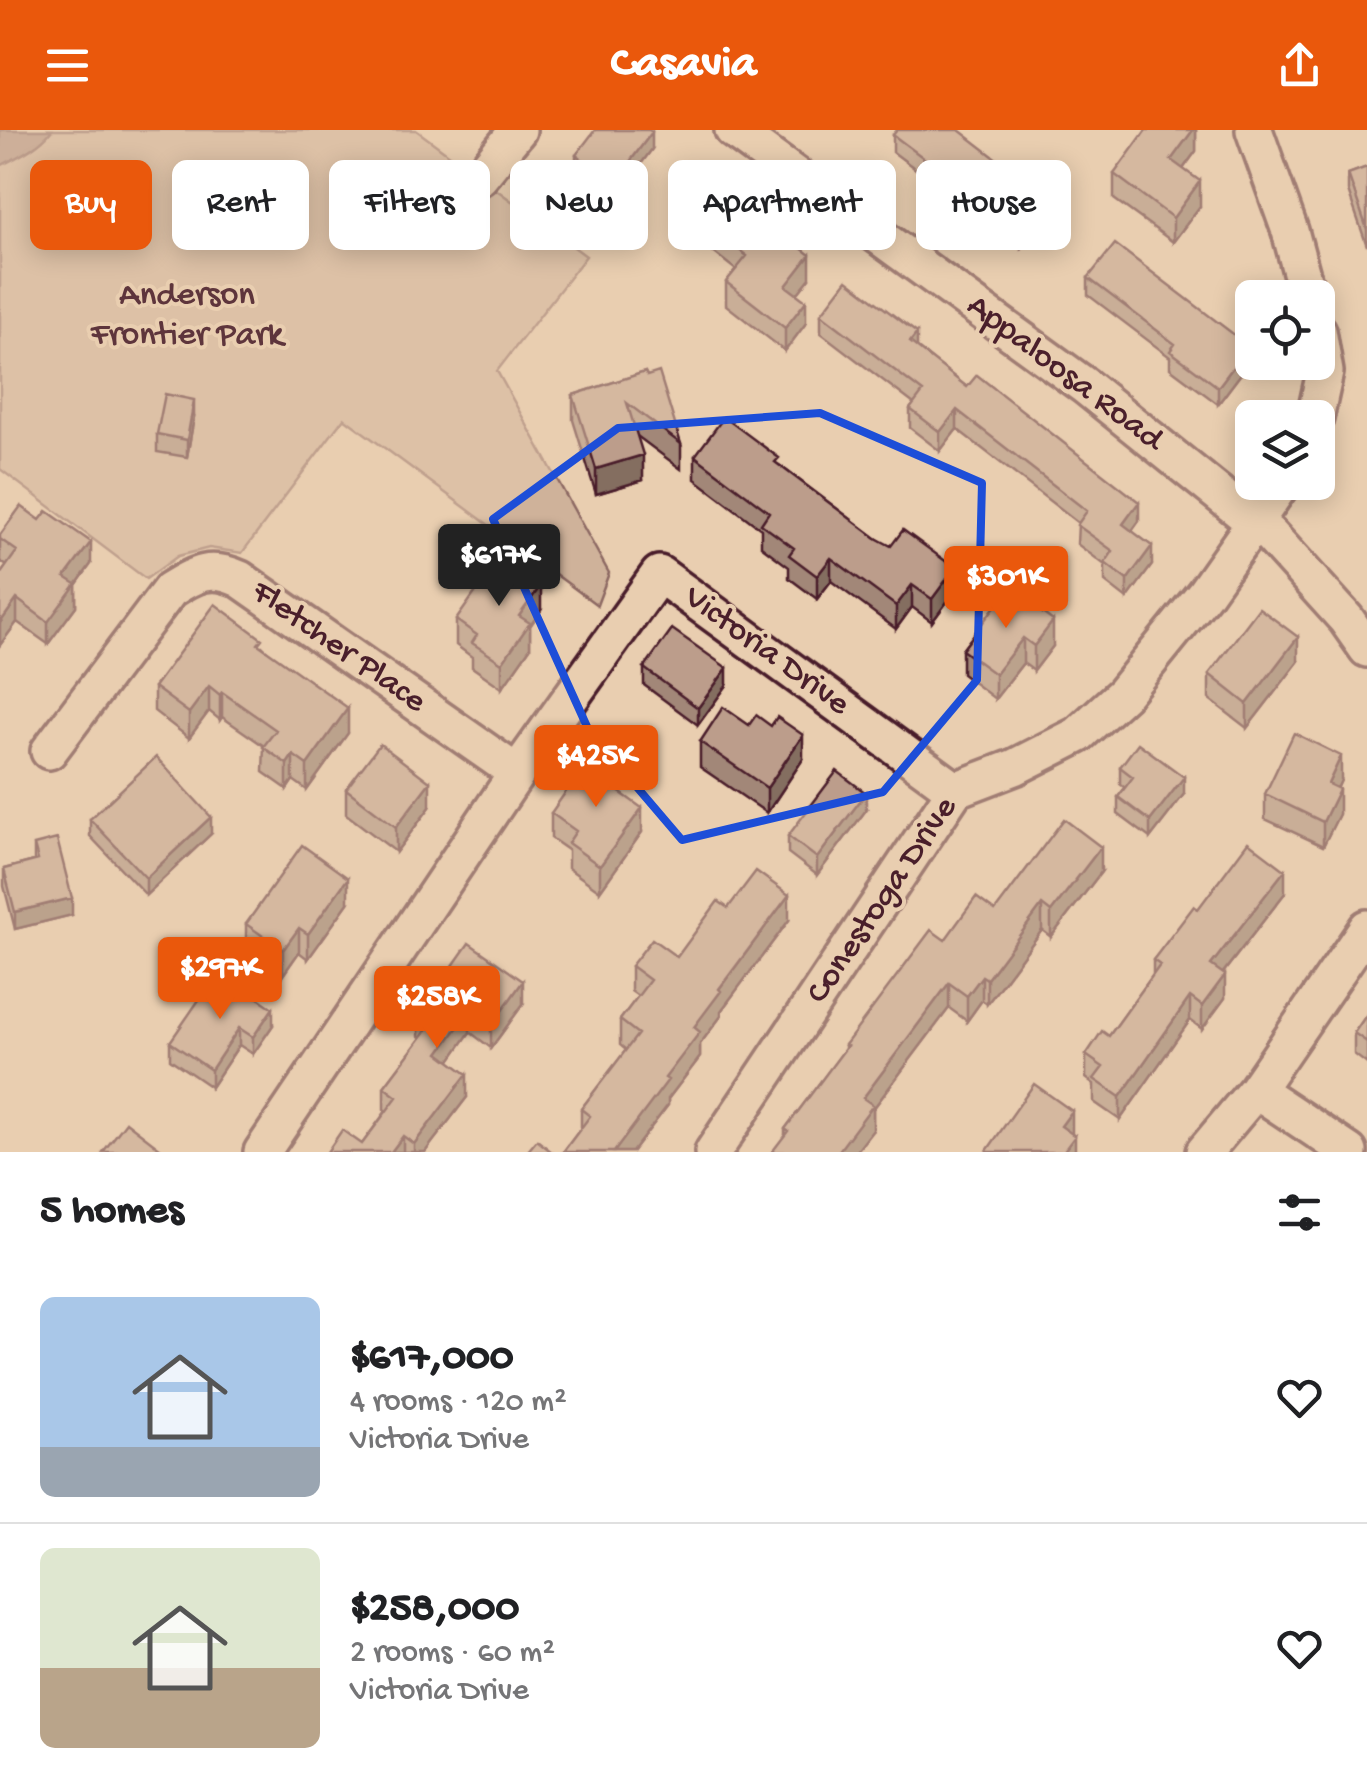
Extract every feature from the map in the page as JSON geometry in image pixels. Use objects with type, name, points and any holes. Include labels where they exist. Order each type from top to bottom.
[{"type":"street","points":[[490,165],[518,130]]},
{"type":"street","name":"Appaloosa Road","points":[[733,130],[1085,386],[1270,535],[1346,619],[1367,649]]},
{"type":"street","points":[[1254,130],[1303,280]]},
{"type":"street","name":"Conestoga Drive","points":[[713,1152],[955,790],[1015,767],[1078,734],[1123,694],[1204,594],[1270,500]]},
{"type":"street","name":"Fletcher Place","points":[[49,751],[170,590],[187,578],[206,572],[226,573],[240,579],[517,773]]},
{"type":"street","name":"Victoria Drive","points":[[262,1152],[517,773],[659,574],[955,790]]},
{"type":"street","points":[[1204,1152],[1256,1090],[1367,928]]},
{"type":"street","points":[[1256,1090],[1349,1152]]},
{"type":"highlighted area","points":[[820,413],[982,483],[977,680],[883,792],[682,840],[589,731],[493,519],[618,428]]},
{"type":"green space","name":"Anderson Frontier Park","points":[[0,130],[416,130],[456,160],[329,160],[329,250],[490,250],[490,185],[510,200],[510,250],[578,250],[586,256],[497,371],[609,573],[597,605],[344,418],[242,553],[209,548],[178,556],[146,579],[0,469]]},
{"type":"shaded area","points":[[0,130],[52,130],[35,146],[0,166]]},
{"type":"building","points":[[595,130],[652,132],[631,160],[583,160],[576,155]]},
{"type":"building","points":[[897,130],[959,130],[998,160],[926,160],[893,135]]},
{"type":"building","points":[[1146,130],[1193,130],[1171,160],[1200,181],[1173,218],[1114,174]]},
{"type":"building","points":[[1367,167],[1367,229],[1348,174]]},
{"type":"building","points":[[1115,244],[1235,335],[1235,365],[1218,387],[1170,351],[1175,344],[1088,278]]},
{"type":"building","points":[[739,250],[804,250],[810,255],[786,286],[806,301],[785,328],[726,282],[747,256]]},
{"type":"building","points":[[847,280],[917,333],[910,342],[967,387],[977,375],[1139,502],[1123,524],[1152,546],[1127,580],[1105,563],[1113,551],[1077,525],[1087,511],[957,410],[940,432],[910,409],[923,392],[821,314]]},
{"type":"building","points":[[645,372],[647,376],[659,372],[681,444],[627,403],[643,455],[596,469],[573,395]]},
{"type":"building","points":[[165,394],[194,400],[187,440],[157,434]]},
{"type":"building","points":[[724,417],[779,458],[775,462],[876,538],[891,546],[903,530],[955,568],[932,599],[912,585],[896,606],[831,558],[817,576],[789,555],[794,548],[761,524],[769,512],[695,456]]},
{"type":"building","points":[[21,506],[40,520],[47,511],[91,542],[65,577],[76,584],[48,622],[17,599],[0,623],[0,575],[17,551],[0,535]]},
{"type":"building","points":[[501,556],[541,585],[519,616],[530,623],[502,663],[472,643],[477,635],[456,620]]},
{"type":"building","points":[[1009,588],[1053,621],[1034,646],[1023,638],[995,674],[962,650]]},
{"type":"building","points":[[215,604],[262,639],[258,644],[348,708],[307,765],[293,755],[287,764],[263,747],[276,730],[222,692],[220,695],[209,686],[189,713],[154,687]]},
{"type":"building","points":[[1259,608],[1298,637],[1247,704],[1209,674]]},
{"type":"building","points":[[672,629],[727,668],[698,708],[644,668]]},
{"type":"building","points":[[723,707],[749,725],[756,715],[771,726],[777,717],[803,735],[767,788],[700,742]]},
{"type":"building","points":[[1294,733],[1341,756],[1328,784],[1339,789],[1323,822],[1265,794]]},
{"type":"building","points":[[1138,743],[1184,777],[1150,821],[1118,797],[1133,777],[1120,767]]},
{"type":"building","points":[[380,744],[430,782],[396,827],[346,789]]},
{"type":"building","points":[[593,753],[621,772],[611,786],[642,808],[600,866],[568,843],[576,831],[551,813]]},
{"type":"building","points":[[156,757],[211,817],[146,878],[90,819]]},
{"type":"building","points":[[837,771],[866,793],[817,858],[788,836]]},
{"type":"building","points":[[1064,819],[1101,847],[1051,912],[1042,905],[987,979],[982,976],[967,996],[949,983],[863,1098],[873,1105],[838,1152],[772,1152],[931,930],[945,940],[976,897],[995,911]]},
{"type":"building","points":[[57,839],[72,898],[15,912],[4,869],[38,860],[34,845]]},
{"type":"building","points":[[1248,842],[1285,870],[1211,965],[1225,975],[1202,1006],[1190,997],[1120,1097],[1094,1079],[1103,1067],[1086,1055],[1102,1031],[1109,1036],[1160,965],[1153,960],[1194,906],[1198,909]]},
{"type":"building","points":[[302,845],[348,878],[308,934],[299,928],[283,950],[246,924]]},
{"type":"building","points":[[756,871],[789,895],[694,1027],[700,1032],[665,1078],[668,1080],[614,1152],[563,1152],[590,1116],[581,1109],[638,1034],[620,1020],[650,980],[631,966],[652,939],[677,957],[718,901],[728,908]]},
{"type":"building","points":[[469,943],[523,981],[491,1026],[470,1010],[439,1053],[467,1074],[414,1144],[403,1136],[391,1152],[327,1152],[342,1130],[362,1144],[397,1097],[384,1087],[432,1023],[419,1014]]},
{"type":"building","points":[[230,979],[273,1008],[253,1037],[239,1028],[211,1070],[170,1042],[212,981],[223,989]]},
{"type":"building","points":[[1367,1014],[1367,1042],[1354,1033]]},
{"type":"building","points":[[1034,1084],[1072,1111],[1061,1126],[1075,1136],[1063,1152],[986,1152]]},
{"type":"building","points":[[126,1122],[165,1152],[103,1152]]},
{"type":"building","points":[[537,1140],[552,1152],[527,1152]]}]
